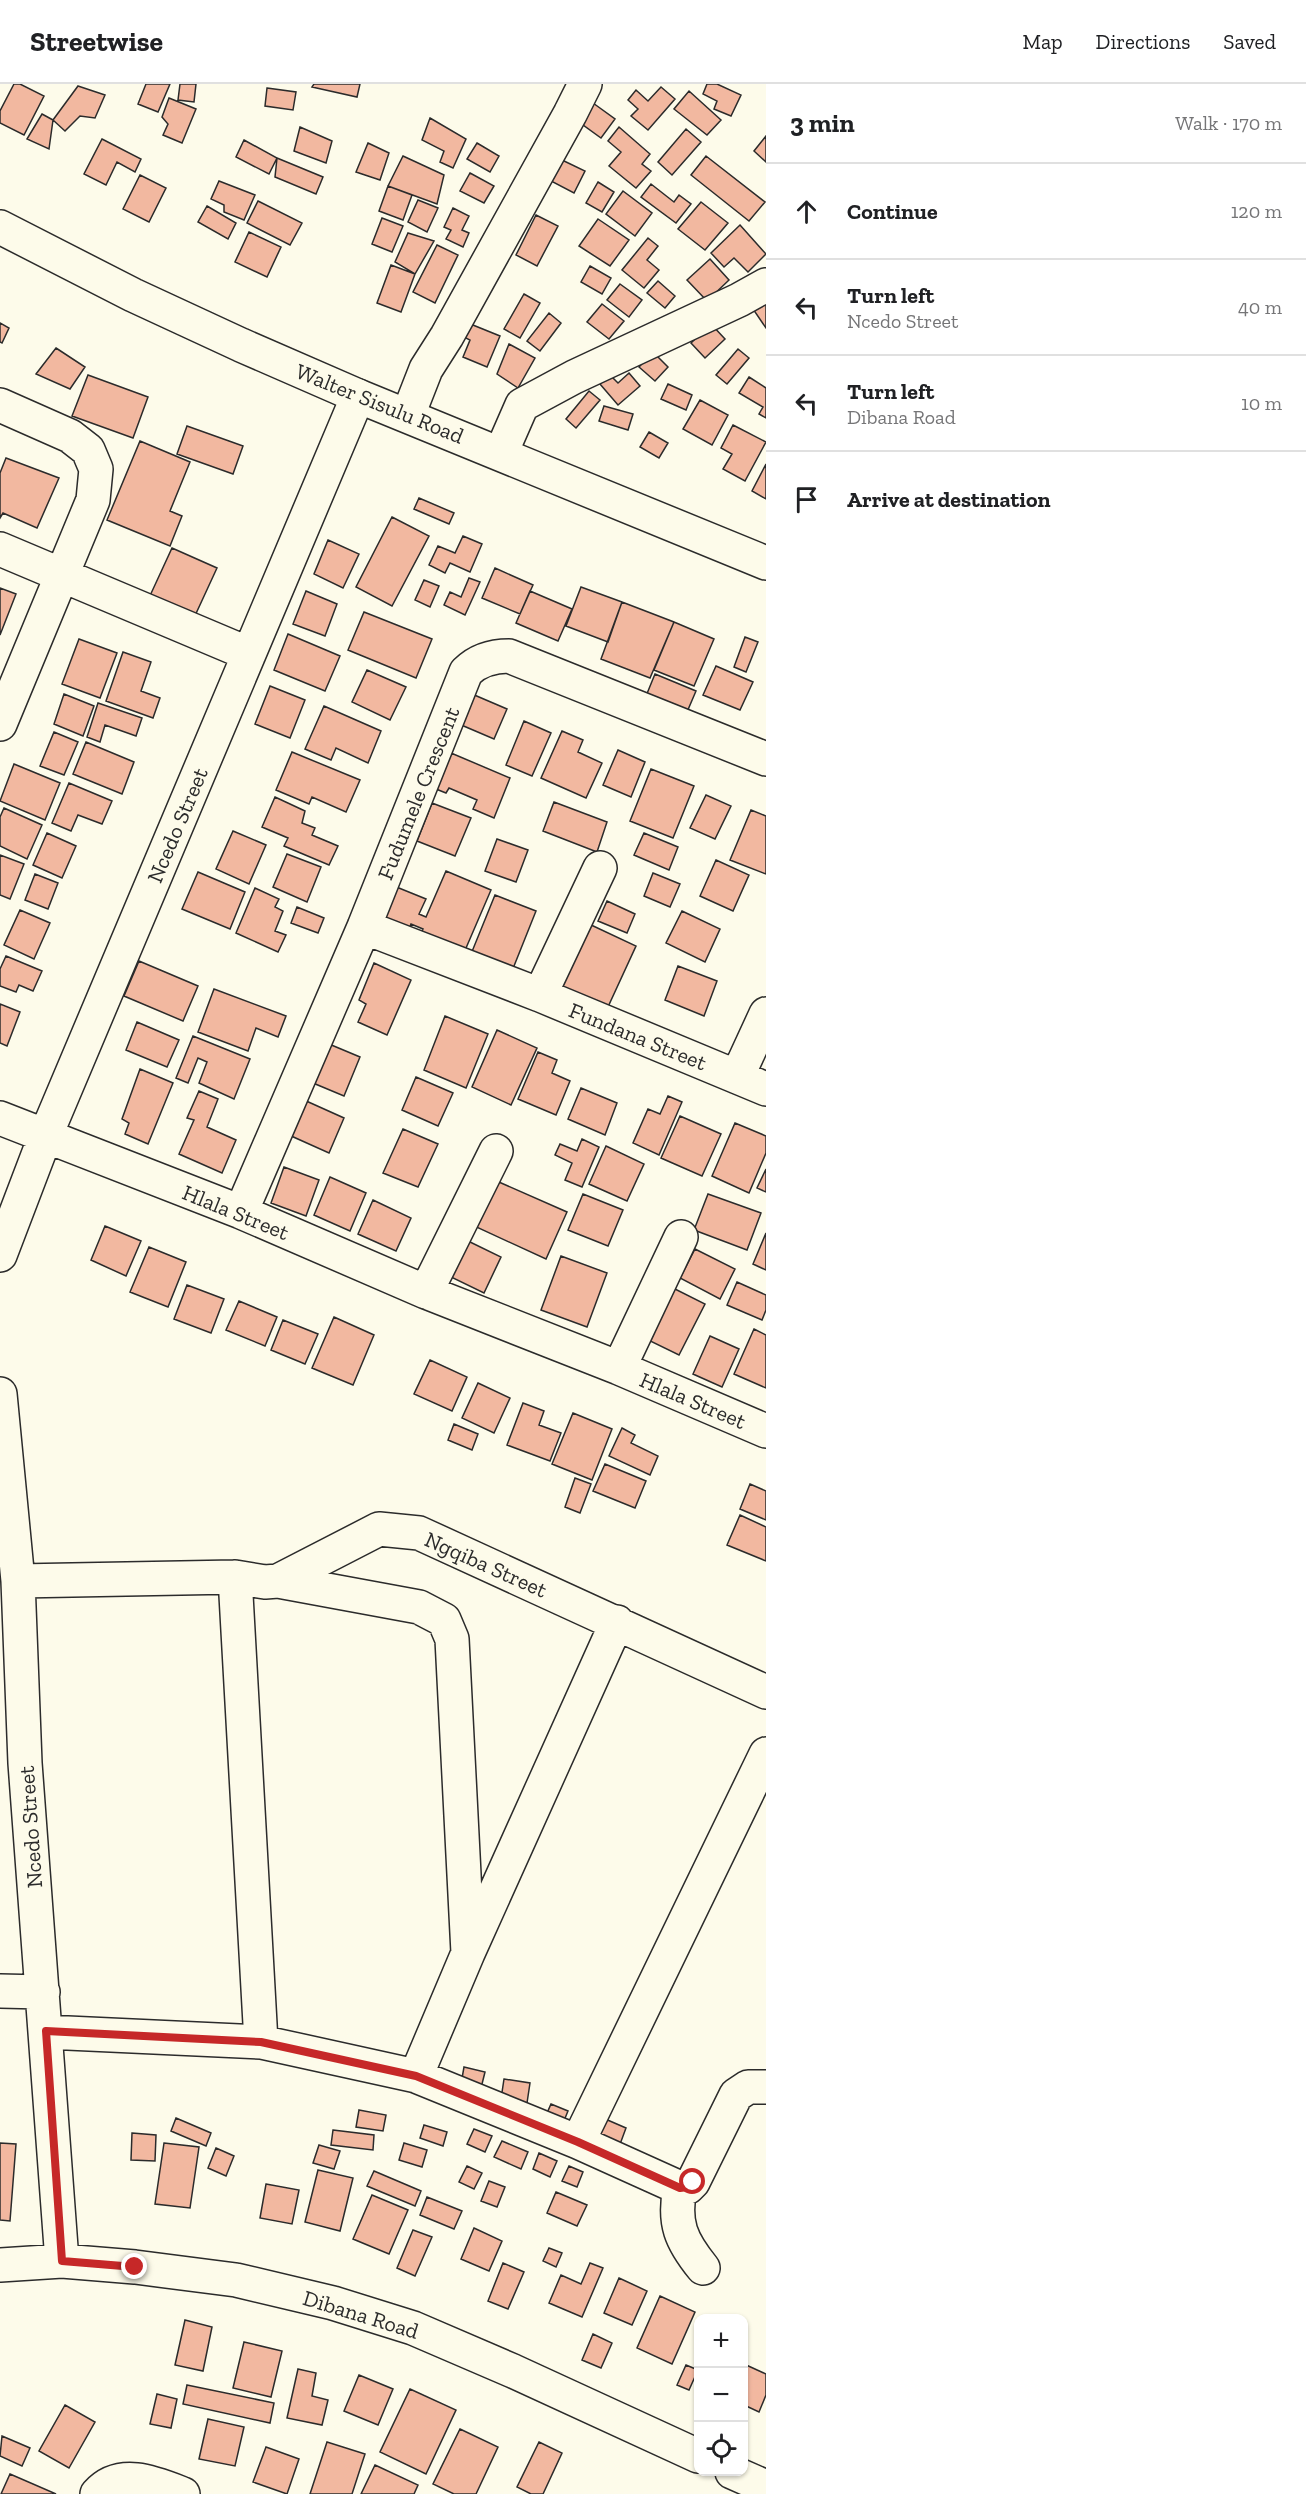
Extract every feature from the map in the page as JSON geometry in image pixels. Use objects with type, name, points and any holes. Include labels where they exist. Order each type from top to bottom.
[{"type":"street","points":[[408,415],[426,369],[447,336],[537,175],[585,84]]},
{"type":"street","name":"Walter Sisulu Road","points":[[0,228],[133,295],[358,396],[766,563]]},
{"type":"street","points":[[501,453],[522,405],[574,377],[740,300],[766,285]]},
{"type":"street","name":"Ncedo Street","points":[[0,1255],[45,1137],[358,396]]},
{"type":"street","points":[[0,405],[70,436],[88,450],[96,469],[93,500],[0,724]]},
{"type":"street","points":[[0,549],[249,654]]},
{"type":"street","name":"Fudumele Crescent","points":[[241,1212],[364,927],[466,672],[483,660],[509,656],[766,759]]},
{"type":"street","name":"Fundana Street","points":[[540,996],[600,868]]},
{"type":"street","name":"Fundana Street","points":[[364,927],[752,1083],[766,1014]]},
{"type":"street","name":"Hlala Street","points":[[0,1118],[241,1212],[426,1292],[619,1368],[766,1431]]},
{"type":"street","points":[[426,1292],[496,1151]]},
{"type":"street","name":"Hlala Street","points":[[619,1368],[681,1237]]},
{"type":"street","name":"Ncedo Street","points":[[0,1394],[5,1499],[18,1581],[12,1762],[43,1992],[62,2261]]},
{"type":"street","name":"Ngqiba Street","points":[[278,1581],[379,1529],[418,1533],[766,1692]]},
{"type":"street","points":[[235,1577],[261,2042]]},
{"type":"street","points":[[18,1581],[235,1577],[265,1582],[278,1581],[419,1607],[444,1620],[452,1639],[468,1953]]},
{"type":"street","points":[[416,2076],[468,1953],[617,1622]]},
{"type":"street","points":[[578,2142],[766,1754]]},
{"type":"street","points":[[0,1991],[43,1992]]},
{"type":"street","points":[[46,2031],[261,2042],[416,2076],[578,2142],[680,2188],[688,2187],[693,2182],[736,2095],[748,2087],[766,2087]]},
{"type":"street","points":[[680,2188],[676,2208],[680,2230],[687,2249],[702,2268]]},
{"type":"street","name":"Dibana Road","points":[[0,2265],[62,2261],[236,2280],[333,2303],[413,2328],[694,2454]]},
{"type":"street","points":[[741,2476],[766,2487]]},
{"type":"street","points":[[97,2494],[115,2480],[131,2479],[156,2484],[183,2494]]},
{"type":"building","points":[[14,84],[20,84],[44,96],[24,135],[0,123],[0,111]]},
{"type":"building","points":[[146,84],[170,84],[158,112],[138,104]]},
{"type":"building","points":[[180,84],[196,84],[194,102],[178,100]]},
{"type":"building","points":[[314,84],[360,84],[357,97],[312,87]]},
{"type":"building","points":[[707,84],[717,84],[741,95],[731,116],[714,109],[717,101],[703,94]]},
{"type":"building","points":[[78,86],[105,95],[95,118],[80,116],[65,131],[53,120]]},
{"type":"building","points":[[661,87],[675,99],[648,130],[631,116],[638,109],[628,100],[636,90],[648,101]]},
{"type":"building","points":[[267,88],[296,92],[293,110],[265,106]]},
{"type":"building","points":[[689,91],[721,120],[707,135],[674,109]]},
{"type":"building","points":[[169,98],[196,109],[182,143],[163,135],[168,124],[162,117]]},
{"type":"building","points":[[593,103],[615,119],[601,138],[579,122]]},
{"type":"building","points":[[42,114],[53,120],[49,149],[27,139]]},
{"type":"building","points":[[430,118],[466,139],[453,168],[440,162],[444,151],[422,140]]},
{"type":"building","points":[[300,127],[332,141],[326,163],[294,151]]},
{"type":"building","points":[[619,127],[650,154],[642,164],[651,171],[636,188],[609,166],[621,152],[608,141]]},
{"type":"building","points":[[686,129],[701,142],[672,175],[658,162]]},
{"type":"building","points":[[766,136],[766,162],[754,151]]},
{"type":"building","points":[[102,139],[141,159],[135,172],[117,162],[106,185],[84,174]]},
{"type":"building","points":[[244,140],[277,158],[269,174],[236,157]]},
{"type":"building","points":[[368,143],[389,153],[380,180],[356,172]]},
{"type":"building","points":[[477,143],[499,156],[490,172],[467,159]]},
{"type":"building","points":[[403,156],[444,175],[437,204],[388,186]]},
{"type":"building","points":[[706,156],[765,202],[749,221],[691,175]]},
{"type":"building","points":[[277,158],[323,177],[316,194],[275,177]]},
{"type":"building","points":[[562,160],[585,171],[574,193],[551,181]]},
{"type":"building","points":[[470,173],[494,186],[484,203],[460,191]]},
{"type":"building","points":[[140,175],[166,188],[149,222],[123,209]]},
{"type":"building","points":[[219,181],[255,195],[244,220],[224,212],[224,205],[211,199]]},
{"type":"building","points":[[598,182],[614,192],[602,212],[586,203]]},
{"type":"building","points":[[651,184],[674,202],[679,195],[691,204],[676,223],[641,197]]},
{"type":"building","points":[[388,186],[412,195],[403,220],[379,211]]},
{"type":"building","points":[[623,191],[652,213],[635,236],[606,214]]},
{"type":"building","points":[[418,200],[438,208],[427,232],[408,222]]},
{"type":"building","points":[[258,201],[302,223],[290,245],[247,223]]},
{"type":"building","points":[[701,202],[728,223],[705,250],[678,229]]},
{"type":"building","points":[[207,206],[236,223],[228,239],[198,222]]},
{"type":"building","points":[[453,208],[469,216],[462,230],[469,233],[463,247],[446,239],[451,230],[444,227]]},
{"type":"building","points":[[536,215],[558,226],[537,266],[516,255]]},
{"type":"building","points":[[382,218],[403,226],[392,252],[372,244]]},
{"type":"building","points":[[598,219],[629,240],[610,266],[579,246]]},
{"type":"building","points":[[740,225],[766,254],[748,272],[734,258],[724,267],[711,253]]},
{"type":"building","points":[[249,232],[281,247],[267,277],[235,262]]},
{"type":"building","points":[[408,233],[434,241],[415,274],[395,262]]},
{"type":"building","points":[[648,238],[658,246],[647,260],[659,270],[644,288],[622,270]]},
{"type":"building","points":[[437,245],[458,255],[435,303],[413,292]]},
{"type":"building","points":[[710,259],[729,280],[707,301],[687,280]]},
{"type":"building","points":[[391,265],[415,274],[401,312],[377,303]]},
{"type":"building","points":[[590,266],[611,278],[602,294],[581,282]]},
{"type":"building","points":[[658,281],[675,296],[665,308],[647,293]]},
{"type":"building","points":[[620,284],[642,300],[629,317],[607,300]]},
{"type":"building","points":[[524,294],[540,303],[520,338],[504,329]]},
{"type":"building","points":[[766,300],[766,328],[753,309]]},
{"type":"building","points":[[602,304],[624,321],[609,339],[587,322]]},
{"type":"building","points":[[549,313],[561,323],[540,351],[527,341]]},
{"type":"building","points":[[463,321],[500,336],[487,367],[463,357],[470,340],[458,334]]},
{"type":"building","points":[[0,323],[9,328],[2,343],[0,342]]},
{"type":"building","points":[[711,324],[725,339],[705,358],[691,343]]},
{"type":"building","points":[[509,344],[535,358],[518,388],[497,374]]},
{"type":"building","points":[[56,348],[85,367],[70,389],[36,374]]},
{"type":"building","points":[[738,349],[749,358],[727,384],[716,375]]},
{"type":"building","points":[[653,352],[668,367],[655,381],[639,367]]},
{"type":"building","points":[[629,373],[640,386],[618,405],[600,384],[610,375],[618,383]]},
{"type":"building","points":[[88,375],[148,397],[133,438],[72,416]]},
{"type":"building","points":[[749,377],[766,388],[766,418],[759,414],[763,407],[739,393]]},
{"type":"building","points":[[668,384],[692,395],[686,410],[661,399]]},
{"type":"building","points":[[589,391],[600,400],[576,428],[566,419]]},
{"type":"building","points":[[700,400],[728,415],[712,445],[683,429]]},
{"type":"building","points":[[604,406],[633,414],[628,430],[599,421]]},
{"type":"building","points":[[733,425],[766,442],[745,481],[723,469],[732,454],[721,448]]},
{"type":"building","points":[[187,426],[243,446],[233,474],[177,454]]},
{"type":"building","points":[[649,432],[668,443],[659,458],[640,447]]},
{"type":"building","points":[[140,441],[190,462],[170,511],[182,516],[170,546],[107,520]]},
{"type":"building","points":[[6,458],[59,478],[37,528],[3,513],[0,518],[0,473]]},
{"type":"building","points":[[766,464],[766,499],[752,491]]},
{"type":"building","points":[[419,498],[454,513],[449,524],[414,509]]},
{"type":"building","points":[[392,517],[429,536],[392,606],[356,587]]},
{"type":"building","points":[[463,536],[482,544],[470,572],[450,563],[445,573],[429,565],[438,546],[455,553]]},
{"type":"building","points":[[328,540],[359,554],[343,588],[314,574]]},
{"type":"building","points":[[172,548],[217,568],[193,620],[148,600]]},
{"type":"building","points":[[495,568],[533,585],[520,614],[482,598]]},
{"type":"building","points":[[469,578],[480,582],[465,615],[444,605],[450,592],[461,597]]},
{"type":"building","points":[[424,580],[439,586],[430,607],[415,600]]},
{"type":"building","points":[[581,587],[622,602],[608,642],[566,626]]},
{"type":"building","points":[[0,588],[16,594],[0,635]]},
{"type":"building","points":[[306,591],[337,604],[325,636],[293,624]]},
{"type":"building","points":[[530,591],[572,609],[558,641],[516,623]]},
{"type":"building","points":[[622,602],[674,622],[650,678],[601,659]]},
{"type":"building","points":[[364,612],[432,639],[416,678],[348,650]]},
{"type":"building","points":[[674,622],[714,639],[694,686],[654,670]]},
{"type":"building","points":[[288,634],[340,656],[325,691],[274,670]]},
{"type":"building","points":[[745,637],[758,642],[746,672],[734,667]]},
{"type":"building","points":[[79,639],[117,653],[100,698],[62,684]]},
{"type":"building","points":[[123,652],[151,662],[141,691],[160,698],[153,718],[106,701]]},
{"type":"building","points":[[716,666],[753,682],[740,710],[703,695]]},
{"type":"building","points":[[367,670],[406,687],[390,720],[352,702]]},
{"type":"building","points":[[655,674],[696,691],[687,712],[646,696]]},
{"type":"building","points":[[270,686],[305,700],[290,738],[255,724]]},
{"type":"building","points":[[64,694],[94,706],[83,736],[54,724]]},
{"type":"building","points":[[472,694],[507,709],[494,739],[459,724]]},
{"type":"building","points":[[98,703],[142,718],[136,736],[105,725],[100,742],[87,737]]},
{"type":"building","points":[[324,706],[381,731],[368,763],[336,748],[331,760],[305,749]]},
{"type":"building","points":[[524,721],[551,733],[532,776],[506,765]]},
{"type":"building","points":[[562,731],[583,740],[578,752],[602,763],[586,798],[541,778]]},
{"type":"building","points":[[54,732],[78,742],[64,775],[40,766]]},
{"type":"building","points":[[86,742],[134,762],[122,794],[73,774]]},
{"type":"building","points":[[618,750],[645,762],[631,797],[603,785]]},
{"type":"building","points":[[292,752],[360,780],[346,812],[312,797],[309,804],[276,790]]},
{"type":"building","points":[[451,753],[510,778],[494,818],[473,809],[477,800],[449,788],[446,793],[436,789]]},
{"type":"building","points":[[14,764],[60,783],[45,820],[0,801]]},
{"type":"building","points":[[651,769],[694,786],[673,838],[630,821]]},
{"type":"building","points":[[69,783],[112,801],[102,824],[78,815],[71,831],[52,823]]},
{"type":"building","points":[[706,795],[731,806],[715,839],[690,828]]},
{"type":"building","points":[[275,797],[305,811],[302,823],[315,828],[312,835],[338,846],[329,865],[284,846],[288,838],[262,827]]},
{"type":"building","points":[[554,802],[607,822],[597,852],[543,831]]},
{"type":"building","points":[[432,803],[471,818],[455,856],[417,841]]},
{"type":"building","points":[[4,808],[42,825],[27,859],[0,846],[0,817]]},
{"type":"building","points":[[751,810],[766,816],[766,874],[730,860]]},
{"type":"building","points":[[233,831],[266,845],[249,884],[216,869]]},
{"type":"building","points":[[47,833],[76,846],[62,878],[33,865]]},
{"type":"building","points":[[644,833],[678,847],[669,870],[634,855]]},
{"type":"building","points":[[497,839],[528,850],[516,882],[485,871]]},
{"type":"building","points":[[287,854],[321,867],[307,902],[273,887]]},
{"type":"building","points":[[0,855],[24,864],[10,899],[0,895]]},
{"type":"building","points":[[716,860],[749,875],[733,911],[700,896]]},
{"type":"building","points":[[446,871],[491,890],[463,955],[420,936],[423,929],[411,924],[409,929],[381,916],[394,886],[426,899],[419,914],[426,917]]},
{"type":"building","points":[[198,872],[245,892],[230,929],[182,909]]},
{"type":"building","points":[[653,873],[680,884],[670,907],[644,896]]},
{"type":"building","points":[[35,874],[58,883],[48,909],[25,900]]},
{"type":"building","points":[[255,888],[279,899],[275,907],[283,911],[275,931],[286,935],[278,952],[236,933]]},
{"type":"building","points":[[495,895],[536,911],[512,971],[471,954]]},
{"type":"building","points":[[607,901],[635,914],[627,933],[598,921]]},
{"type":"building","points":[[297,907],[324,918],[318,933],[291,923]]},
{"type":"building","points":[[20,910],[50,923],[34,959],[4,945]]},
{"type":"building","points":[[682,911],[720,929],[705,962],[666,943]]},
{"type":"building","points":[[589,924],[636,946],[607,1009],[560,988]]},
{"type":"building","points":[[6,956],[42,971],[33,991],[19,985],[16,992],[0,986],[0,969]]},
{"type":"building","points":[[139,961],[198,986],[183,1021],[124,996]]},
{"type":"building","points":[[374,963],[411,980],[387,1035],[358,1022],[366,1004],[359,1000]]},
{"type":"building","points":[[678,966],[717,981],[704,1016],[665,1000]]},
{"type":"building","points":[[214,989],[286,1016],[278,1037],[256,1028],[248,1051],[198,1032]]},
{"type":"building","points":[[0,1004],[20,1012],[7,1046],[0,1043]]},
{"type":"building","points":[[445,1016],[488,1034],[466,1088],[424,1070]]},
{"type":"building","points":[[137,1022],[179,1040],[167,1067],[126,1050]]},
{"type":"building","points":[[497,1030],[537,1048],[511,1105],[472,1087]]},
{"type":"building","points":[[193,1036],[250,1059],[234,1099],[199,1083],[207,1062],[198,1058],[188,1083],[176,1078]]},
{"type":"building","points":[[329,1044],[360,1057],[344,1096],[313,1083]]},
{"type":"building","points":[[538,1052],[557,1060],[552,1073],[570,1081],[556,1115],[518,1099]]},
{"type":"building","points":[[140,1069],[173,1083],[148,1144],[125,1134],[129,1123],[122,1119]]},
{"type":"building","points":[[416,1077],[453,1093],[438,1126],[402,1110]]},
{"type":"building","points":[[581,1088],[617,1103],[605,1135],[568,1119]]},
{"type":"building","points":[[199,1091],[218,1099],[207,1127],[236,1140],[222,1173],[179,1154],[194,1120],[187,1118]]},
{"type":"building","points":[[668,1096],[682,1102],[659,1155],[633,1143],[648,1109],[660,1114]]},
{"type":"building","points":[[304,1100],[344,1118],[329,1153],[289,1135]]},
{"type":"building","points":[[680,1116],[721,1134],[702,1176],[661,1158]]},
{"type":"building","points":[[735,1123],[766,1136],[766,1153],[749,1193],[712,1176]]},
{"type":"building","points":[[403,1129],[438,1144],[418,1187],[383,1173]]},
{"type":"building","points":[[582,1139],[599,1147],[582,1187],[565,1180],[572,1163],[555,1155],[560,1144],[577,1151]]},
{"type":"building","points":[[606,1146],[644,1164],[627,1201],[589,1184]]},
{"type":"building","points":[[284,1167],[319,1180],[306,1216],[271,1203]]},
{"type":"building","points":[[766,1169],[766,1192],[757,1188]]},
{"type":"building","points":[[330,1177],[366,1193],[350,1231],[314,1215]]},
{"type":"building","points":[[492,1179],[567,1212],[546,1259],[472,1225]]},
{"type":"building","points":[[583,1194],[623,1210],[608,1246],[568,1230]]},
{"type":"building","points":[[708,1194],[761,1213],[747,1250],[694,1230]]},
{"type":"building","points":[[373,1200],[411,1218],[396,1251],[358,1234]]},
{"type":"building","points":[[105,1226],[141,1241],[126,1276],[91,1260]]},
{"type":"building","points":[[766,1233],[766,1270],[753,1264]]},
{"type":"building","points":[[468,1241],[501,1257],[484,1293],[451,1277]]},
{"type":"building","points":[[149,1247],[186,1262],[168,1307],[130,1292]]},
{"type":"building","points":[[695,1249],[735,1269],[720,1299],[680,1278]]},
{"type":"building","points":[[561,1256],[607,1273],[587,1327],[541,1310]]},
{"type":"building","points":[[737,1282],[766,1295],[766,1310],[762,1320],[727,1305]]},
{"type":"building","points":[[187,1285],[224,1299],[211,1333],[174,1319]]},
{"type":"building","points":[[669,1286],[705,1304],[679,1355],[644,1338]]},
{"type":"building","points":[[239,1301],[277,1317],[265,1346],[226,1330]]},
{"type":"building","points":[[334,1317],[374,1335],[353,1385],[312,1368]]},
{"type":"building","points":[[283,1320],[318,1334],[305,1364],[271,1350]]},
{"type":"building","points":[[754,1329],[766,1335],[766,1388],[734,1374]]},
{"type":"building","points":[[710,1336],[739,1349],[722,1387],[693,1374]]},
{"type":"building","points":[[430,1360],[467,1377],[452,1411],[414,1394]]},
{"type":"building","points":[[478,1383],[510,1398],[494,1433],[462,1418]]},
{"type":"building","points":[[523,1403],[544,1411],[539,1425],[561,1433],[550,1461],[507,1445]]},
{"type":"building","points":[[573,1413],[612,1429],[592,1480],[552,1464]]},
{"type":"building","points":[[454,1424],[478,1434],[472,1450],[448,1440]]},
{"type":"building","points":[[622,1428],[635,1435],[631,1443],[658,1456],[650,1475],[609,1456]]},
{"type":"building","points":[[605,1464],[646,1481],[635,1508],[593,1491]]},
{"type":"building","points":[[575,1478],[591,1484],[580,1513],[565,1507]]},
{"type":"building","points":[[750,1484],[766,1491],[766,1520],[740,1509]]},
{"type":"building","points":[[740,1515],[766,1527],[766,1561],[727,1545]]},
{"type":"building","points":[[464,2067],[485,2072],[481,2088],[461,2084]]},
{"type":"building","points":[[504,2079],[530,2083],[527,2103],[501,2099]]},
{"type":"building","points":[[551,2104],[568,2111],[561,2128],[544,2120]]},
{"type":"building","points":[[359,2110],[386,2115],[383,2131],[356,2127]]},
{"type":"building","points":[[596,2115],[626,2128],[619,2147],[588,2133]]},
{"type":"building","points":[[176,2118],[211,2133],[206,2146],[171,2131]]},
{"type":"building","points":[[424,2125],[447,2132],[443,2146],[420,2138]]},
{"type":"building","points":[[474,2129],[492,2136],[485,2152],[467,2144]]},
{"type":"building","points":[[333,2130],[374,2135],[373,2150],[331,2145]]},
{"type":"building","points":[[132,2133],[156,2135],[155,2161],[131,2160]]},
{"type":"building","points":[[502,2141],[528,2152],[521,2169],[494,2157]]},
{"type":"building","points":[[0,2143],[16,2144],[10,2221],[0,2220]]},
{"type":"building","points":[[164,2143],[199,2147],[190,2208],[155,2204]]},
{"type":"building","points":[[404,2143],[427,2150],[422,2167],[399,2160]]},
{"type":"building","points":[[319,2145],[340,2151],[334,2169],[313,2163]]},
{"type":"building","points":[[216,2148],[234,2156],[226,2176],[208,2168]]},
{"type":"building","points":[[539,2153],[557,2161],[550,2177],[533,2169]]},
{"type":"building","points":[[467,2166],[482,2173],[474,2189],[459,2182]]},
{"type":"building","points":[[569,2166],[583,2172],[577,2187],[562,2181]]},
{"type":"building","points":[[318,2170],[353,2178],[340,2231],[305,2222]]},
{"type":"building","points":[[374,2171],[421,2191],[415,2206],[367,2186]]},
{"type":"building","points":[[489,2181],[505,2187],[497,2207],[481,2201]]},
{"type":"building","points":[[266,2184],[299,2190],[292,2224],[260,2218]]},
{"type":"building","points":[[556,2192],[587,2205],[577,2226],[547,2213]]},
{"type":"building","points":[[372,2195],[408,2210],[389,2254],[353,2239]]},
{"type":"building","points":[[427,2197],[462,2211],[454,2229],[420,2215]]},
{"type":"building","points":[[474,2228],[502,2241],[489,2271],[461,2259]]},
{"type":"building","points":[[413,2230],[432,2237],[415,2276],[397,2268]]},
{"type":"building","points":[[549,2248],[562,2253],[556,2267],[543,2261]]},
{"type":"building","points":[[503,2263],[524,2272],[508,2309],[488,2301]]},
{"type":"building","points":[[590,2263],[603,2268],[582,2317],[549,2303],[561,2275],[581,2284]]},
{"type":"building","points":[[619,2278],[647,2291],[632,2325],[604,2313]]},
{"type":"building","points":[[660,2296],[695,2312],[672,2364],[637,2348]]},
{"type":"building","points":[[185,2320],[212,2327],[203,2371],[175,2365]]},
{"type":"building","points":[[593,2334],[612,2343],[601,2368],[582,2360]]},
{"type":"building","points":[[244,2342],[282,2351],[271,2397],[233,2388]]},
{"type":"building","points":[[686,2365],[694,2368],[694,2379],[689,2390],[677,2385]]},
{"type":"building","points":[[748,2366],[766,2374],[766,2395],[759,2412],[748,2407]]},
{"type":"building","points":[[298,2369],[316,2373],[312,2396],[328,2400],[322,2425],[287,2418]]},
{"type":"building","points":[[359,2375],[393,2389],[378,2425],[344,2411]]},
{"type":"building","points":[[187,2385],[274,2403],[270,2423],[183,2404]]},
{"type":"building","points":[[410,2389],[456,2410],[426,2474],[380,2452]]},
{"type":"building","points":[[157,2394],[177,2399],[171,2428],[150,2424]]},
{"type":"building","points":[[65,2405],[95,2422],[69,2468],[39,2451]]},
{"type":"building","points":[[208,2419],[244,2427],[235,2466],[199,2459]]},
{"type":"building","points":[[460,2429],[498,2447],[476,2494],[454,2494],[433,2484]]},
{"type":"building","points":[[2,2436],[30,2448],[22,2466],[0,2456]]},
{"type":"building","points":[[327,2442],[365,2454],[352,2494],[310,2494]]},
{"type":"building","points":[[539,2442],[562,2453],[543,2494],[531,2494],[517,2487]]},
{"type":"building","points":[[266,2447],[299,2459],[287,2494],[253,2482]]},
{"type":"building","points":[[375,2465],[418,2485],[414,2494],[361,2494]]},
{"type":"building","points":[[10,2474],[56,2494],[1,2494]]},
{"type":"route","points":[[135,2267],[62,2261],[46,2031],[261,2042],[416,2076],[578,2142],[680,2188],[688,2187],[693,2182]]}]
